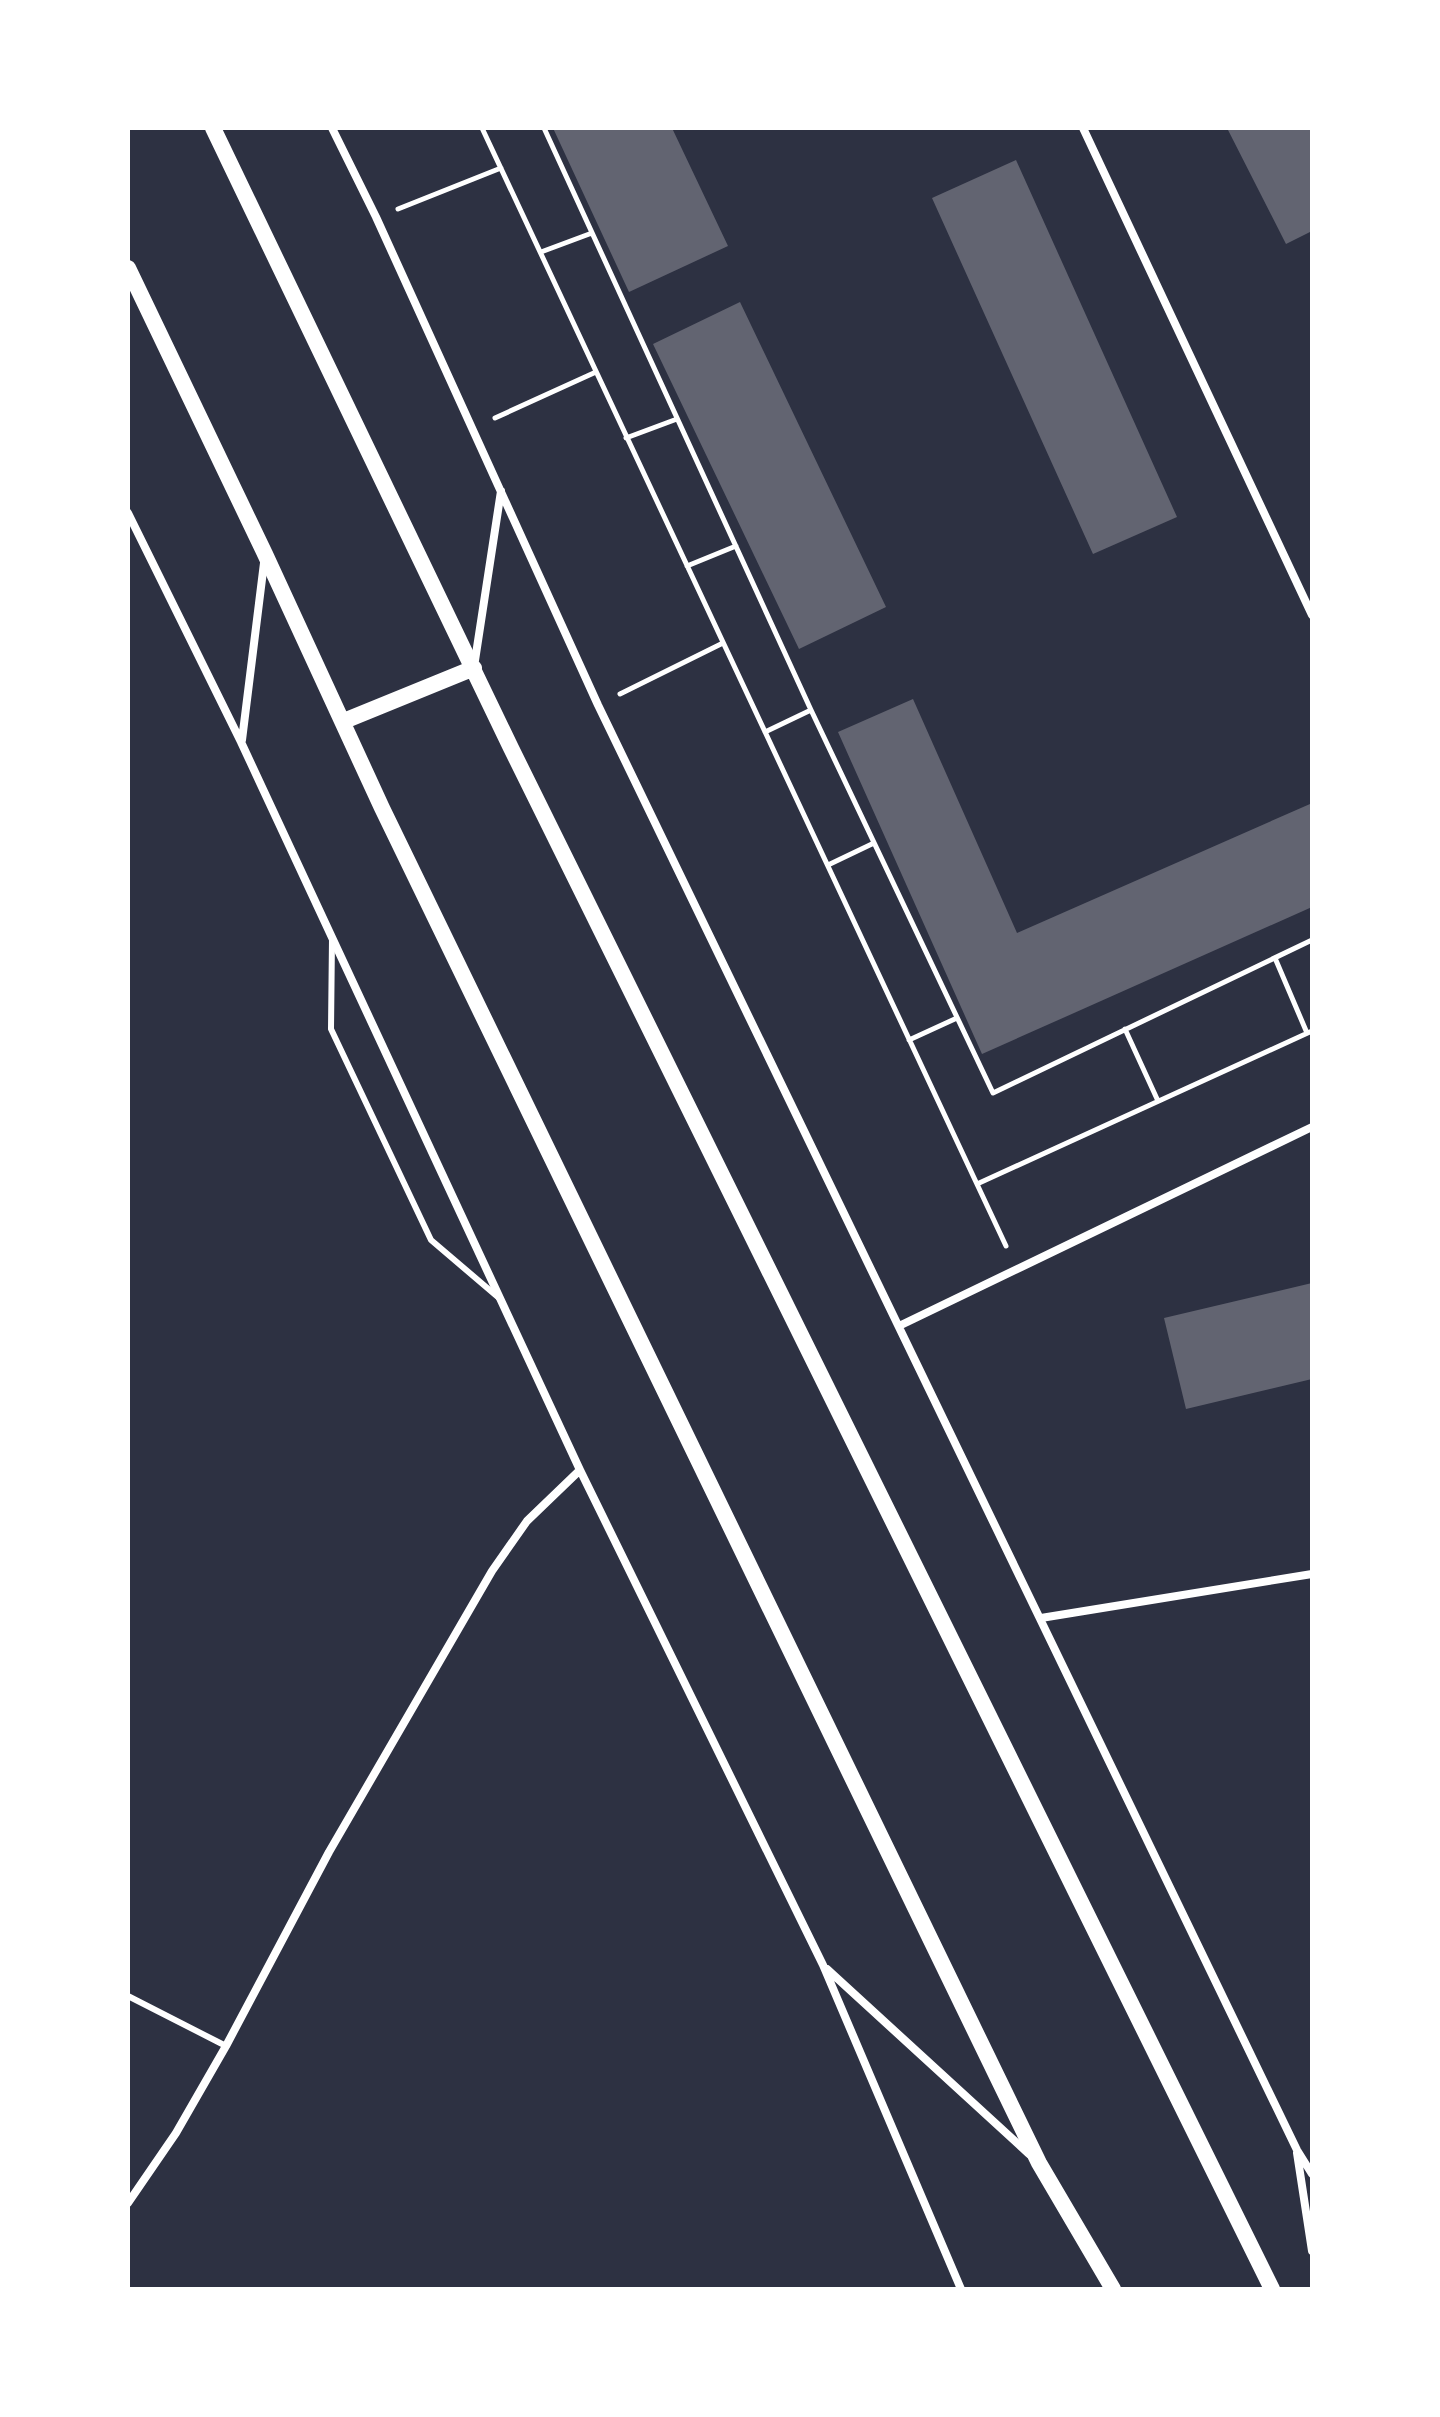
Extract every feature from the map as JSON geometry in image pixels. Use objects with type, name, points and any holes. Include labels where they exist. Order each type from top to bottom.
[{"type":"main road","points":[[213,128],[474,668],[1272,2289]]},
{"type":"main road","points":[[128,268],[344,721],[382,808],[1039,2163],[1113,2289]]},
{"type":"main road","points":[[344,721],[474,668]]},
{"type":"street","points":[[332,128],[376,217],[598,705],[1297,2150],[1312,2174]]},
{"type":"street","points":[[1083,128],[1312,615]]},
{"type":"street","points":[[474,668],[501,489]]},
{"type":"street","points":[[128,513],[241,742],[580,1470],[823,1965],[961,2289]]},
{"type":"street","points":[[241,742],[265,554]]},
{"type":"street","points":[[899,1326],[1312,1127]]},
{"type":"street","points":[[128,2203],[176,2133],[329,1852],[492,1571],[527,1521],[580,1470]]},
{"type":"street","points":[[1041,1618],[1312,1574]]},
{"type":"street","points":[[823,1965],[1039,2163]]},
{"type":"street","points":[[1297,2150],[1312,2251]]},
{"type":"lane","points":[[332,935],[331,1029],[431,1240],[501,1299]]},
{"type":"lane","points":[[128,1996],[226,2046]]},
{"type":"path","points":[[482,128],[1017,1269]]},
{"type":"path","points":[[544,128],[811,710],[993,1093],[1312,940]]},
{"type":"path","points":[[376,217],[501,168]]},
{"type":"path","points":[[541,252],[592,233]]},
{"type":"path","points":[[473,428],[596,372]]},
{"type":"path","points":[[626,438],[677,419]]},
{"type":"path","points":[[687,566],[736,546]]},
{"type":"path","points":[[598,705],[723,643]]},
{"type":"path","points":[[765,732],[811,710]]},
{"type":"path","points":[[828,865],[874,843]]},
{"type":"path","points":[[977,1184],[1310,1032],[1275,958]]},
{"type":"path","points":[[909,1040],[957,1018]]},
{"type":"path","points":[[1125,1029],[1158,1101]]},
{"type":"building","points":[[553,128],[672,128],[728,246],[629,292]]},
{"type":"building","points":[[1227,128],[1312,128],[1312,231],[1286,244]]},
{"type":"building","points":[[1016,160],[1177,517],[1093,554],[932,198]]},
{"type":"building","points":[[740,302],[886,607],[799,649],[653,344]]},
{"type":"building","points":[[913,699],[1017,933],[1310,804],[1312,907],[982,1054],[838,732]]},
{"type":"building","points":[[1312,1283],[1312,1379],[1186,1409],[1164,1318]]}]
